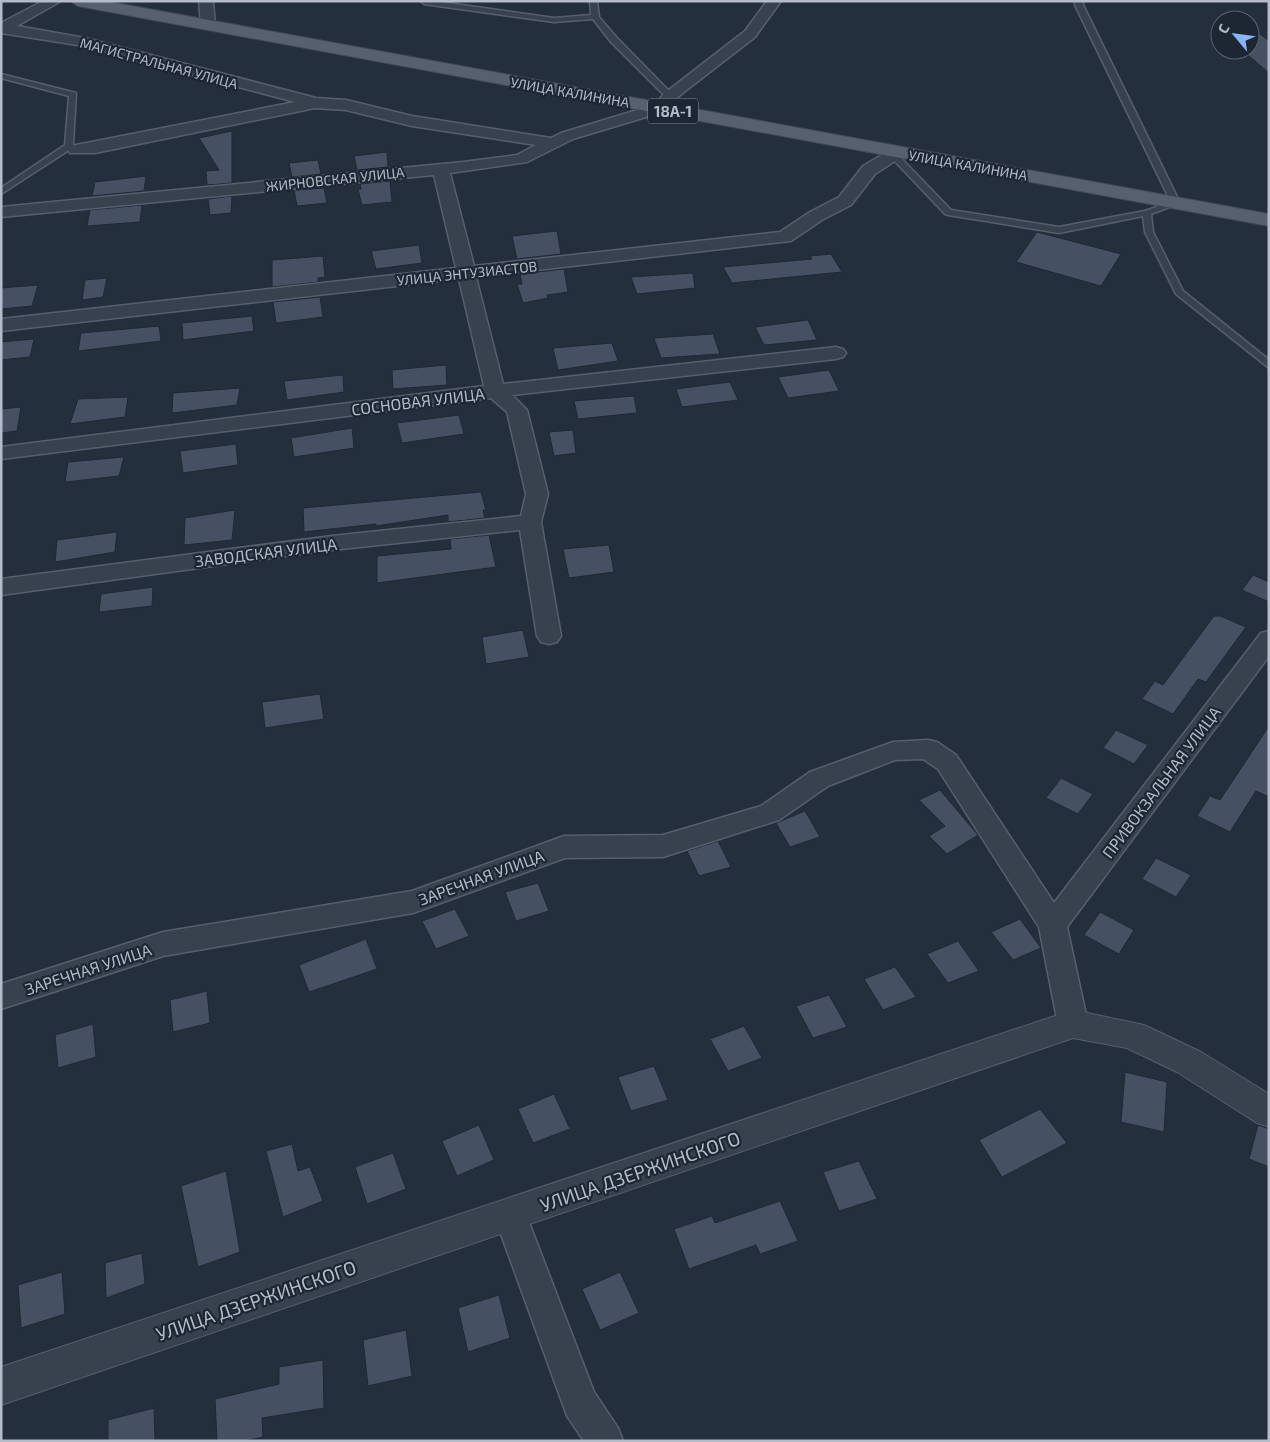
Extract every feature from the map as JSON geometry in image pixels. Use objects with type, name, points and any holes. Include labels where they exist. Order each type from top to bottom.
[{"type":"main road","name":"УЛИЦА КАЛИНИНА","points":[[78,1],[208,25],[665,102],[898,154],[1269,220]]},
{"type":"street","points":[[2,28],[54,1]]},
{"type":"street","points":[[206,1],[208,25]]},
{"type":"street","points":[[665,102],[750,34],[774,1]]},
{"type":"street","name":"МАГИСТРАЛЬНАЯ УЛИЦА","points":[[2,28],[85,42],[315,103],[346,105],[412,121],[552,144]]},
{"type":"street","name":"ЖИРНОВСКАЯ УЛИЦА","points":[[1,212],[441,169],[521,159],[567,136],[665,102]]},
{"type":"street","name":"МАГИСТРАЛЬНАЯ УЛИЦА","points":[[72,148],[94,148],[315,103]]},
{"type":"street","name":"УЛИЦА ЭНТУЗИАСТОВ","points":[[1,325],[785,237],[816,216],[845,201],[869,170],[898,154]]},
{"type":"street","points":[[441,169],[495,391],[518,410],[536,494],[530,522],[549,636]]},
{"type":"street","name":"СОСНОВАЯ УЛИЦА","points":[[1,453],[495,391],[836,353]]},
{"type":"street","name":"ЗАВОДСКАЯ УЛИЦА","points":[[1,587],[332,543],[530,522]]},
{"type":"street","name":"ПРИВОКЗАЛЬНАЯ УЛИЦА","points":[[1053,925],[1269,639]]},
{"type":"street","name":"ЗАРЕЧНАЯ УЛИЦА","points":[[1,997],[163,944],[413,902],[564,847],[663,846],[770,812],[819,779],[893,751],[928,749],[947,762],[1053,925]]},
{"type":"street","points":[[1053,925],[1073,1024],[1132,1036],[1189,1062],[1269,1112]]},
{"type":"street","name":"УЛИЦА ДЗЕРЖИНСКОГО","points":[[1,1386],[1073,1024]]},
{"type":"street","points":[[510,1215],[580,1403],[605,1441]]},
{"type":"lane","points":[[593,1],[594,16],[665,102]]},
{"type":"lane","points":[[898,154],[948,212],[1059,230],[1147,213],[1176,203],[1083,14],[1079,1]]},
{"type":"lane","points":[[424,2],[554,20],[594,16]]},
{"type":"lane","points":[[1,76],[73,95],[72,148],[1,192]]},
{"type":"lane","points":[[1147,213],[1149,232],[1179,292],[1269,365]]},
{"type":"building","points":[[1260,34],[1269,41],[1269,73],[1254,60],[1260,60]]},
{"type":"building","points":[[232,131],[232,183],[207,185],[206,171],[219,170],[199,138]]},
{"type":"building","points":[[387,152],[388,167],[357,170],[354,156]]},
{"type":"building","points":[[318,160],[321,174],[292,177],[289,163]]},
{"type":"building","points":[[146,176],[144,191],[92,196],[95,182]]},
{"type":"building","points":[[390,181],[392,202],[362,205],[358,189],[361,189],[360,184]]},
{"type":"building","points":[[324,188],[327,203],[297,206],[294,190]]},
{"type":"building","points":[[232,196],[231,213],[210,215],[208,199]]},
{"type":"building","points":[[142,205],[140,222],[87,226],[90,210]]},
{"type":"building","points":[[557,231],[561,254],[517,259],[512,236]]},
{"type":"building","points":[[1037,232],[1121,254],[1101,286],[1016,262]]},
{"type":"building","points":[[419,245],[422,263],[376,269],[371,251]]},
{"type":"building","points":[[831,254],[842,272],[732,283],[723,267],[812,259],[810,256]]},
{"type":"building","points":[[323,256],[325,277],[318,278],[318,282],[272,287],[272,260]]},
{"type":"building","points":[[564,269],[568,292],[547,295],[548,298],[523,303],[517,284],[522,284],[520,274]]},
{"type":"building","points":[[693,273],[695,288],[637,294],[631,277]]},
{"type":"building","points":[[107,278],[103,297],[82,300],[85,280]]},
{"type":"building","points":[[38,285],[32,306],[1,309],[1,288]]},
{"type":"building","points":[[320,297],[323,317],[276,323],[273,302]]},
{"type":"building","points":[[252,316],[254,331],[183,340],[182,323]]},
{"type":"building","points":[[808,320],[817,340],[764,345],[755,327]]},
{"type":"building","points":[[159,326],[161,341],[78,351],[81,333]]},
{"type":"building","points":[[713,334],[720,354],[661,358],[654,338]]},
{"type":"building","points":[[34,339],[30,357],[1,360],[1,342]]},
{"type":"building","points":[[612,343],[618,361],[558,370],[553,348]]},
{"type":"building","points":[[446,365],[447,385],[393,389],[392,370]]},
{"type":"building","points":[[829,370],[839,391],[788,398],[778,377]]},
{"type":"building","points":[[343,375],[344,392],[287,400],[284,381]]},
{"type":"building","points":[[730,382],[738,400],[682,407],[676,389]]},
{"type":"building","points":[[240,388],[237,405],[172,413],[173,393]]},
{"type":"building","points":[[634,396],[637,413],[578,419],[574,401]]},
{"type":"building","points":[[128,397],[125,417],[70,424],[78,399]]},
{"type":"building","points":[[21,407],[17,431],[1,433],[1,409]]},
{"type":"building","points":[[459,415],[464,434],[402,443],[397,423]]},
{"type":"building","points":[[352,428],[354,448],[294,457],[291,438]]},
{"type":"building","points":[[573,430],[576,453],[554,456],[549,432]]},
{"type":"building","points":[[236,444],[238,465],[183,473],[180,451]]},
{"type":"building","points":[[124,457],[119,476],[65,482],[68,462]]},
{"type":"building","points":[[481,492],[486,510],[483,510],[485,518],[448,522],[448,515],[376,526],[376,524],[304,532],[303,508]]},
{"type":"building","points":[[235,510],[232,540],[184,545],[185,518]]},
{"type":"building","points":[[117,532],[115,552],[55,562],[57,540]]},
{"type":"building","points":[[489,535],[496,567],[377,583],[377,556],[451,549],[450,539]]},
{"type":"building","points":[[609,545],[614,572],[569,578],[563,549]]},
{"type":"building","points":[[1253,575],[1269,582],[1269,602],[1242,590]]},
{"type":"building","points":[[153,587],[152,606],[99,612],[101,594]]},
{"type":"building","points":[[1214,616],[1220,616],[1246,627],[1206,682],[1198,679],[1173,714],[1142,699],[1155,681],[1163,685]]},
{"type":"building","points":[[523,630],[529,657],[486,664],[482,637]]},
{"type":"building","points":[[320,694],[324,719],[265,728],[262,702]]},
{"type":"building","points":[[1269,726],[1269,797],[1256,791],[1230,832],[1197,816],[1210,796],[1220,800]]},
{"type":"building","points":[[1116,730],[1148,745],[1134,764],[1103,748]]},
{"type":"building","points":[[1061,778],[1093,794],[1078,814],[1046,798]]},
{"type":"building","points":[[940,790],[978,835],[947,854],[929,836],[945,826],[919,800]]},
{"type":"building","points":[[805,811],[820,837],[790,847],[776,823]]},
{"type":"building","points":[[718,841],[731,867],[699,876],[687,851]]},
{"type":"building","points":[[1156,858],[1191,875],[1176,897],[1142,879]]},
{"type":"building","points":[[538,883],[549,911],[516,921],[505,892]]},
{"type":"building","points":[[455,909],[469,936],[436,949],[422,921]]},
{"type":"building","points":[[1100,912],[1134,930],[1119,954],[1084,935]]},
{"type":"building","points":[[1020,919],[1041,948],[1013,960],[991,932]]},
{"type":"building","points":[[366,939],[377,969],[309,992],[299,965]]},
{"type":"building","points":[[958,941],[979,971],[948,983],[927,954]]},
{"type":"building","points":[[895,967],[916,997],[883,1010],[864,979]]},
{"type":"building","points":[[207,991],[210,1023],[173,1032],[170,1000]]},
{"type":"building","points":[[829,995],[847,1027],[813,1038],[796,1006]]},
{"type":"building","points":[[93,1024],[96,1057],[58,1068],[55,1035]]},
{"type":"building","points":[[744,1026],[762,1058],[728,1071],[710,1039]]},
{"type":"building","points":[[654,1066],[668,1100],[631,1111],[618,1077]]},
{"type":"building","points":[[1125,1072],[1167,1082],[1164,1132],[1121,1122]]},
{"type":"building","points":[[554,1094],[570,1129],[533,1143],[518,1109]]},
{"type":"building","points":[[1040,1109],[1067,1143],[1002,1177],[979,1140]]},
{"type":"building","points":[[479,1125],[494,1160],[457,1176],[442,1141]]},
{"type":"building","points":[[1258,1125],[1269,1129],[1269,1167],[1249,1159]]},
{"type":"building","points":[[292,1144],[298,1171],[310,1167],[323,1201],[283,1217],[266,1151]]},
{"type":"building","points":[[393,1153],[406,1189],[367,1204],[355,1167]]},
{"type":"building","points":[[859,1161],[877,1199],[839,1211],[823,1172]]},
{"type":"building","points":[[226,1171],[240,1252],[198,1267],[181,1186]]},
{"type":"building","points":[[780,1201],[798,1241],[760,1254],[756,1245],[689,1269],[674,1229],[712,1216],[715,1223]]},
{"type":"building","points":[[142,1253],[145,1284],[106,1298],[105,1263]]},
{"type":"building","points":[[62,1272],[65,1314],[21,1328],[18,1285]]},
{"type":"building","points":[[620,1272],[639,1313],[600,1330],[582,1289]]},
{"type":"building","points":[[499,1295],[510,1338],[468,1352],[458,1308]]},
{"type":"building","points":[[406,1330],[412,1376],[368,1386],[363,1340]]},
{"type":"building","points":[[323,1360],[324,1408],[262,1418],[263,1437],[245,1441],[217,1441],[215,1399],[279,1384],[279,1367]]},
{"type":"building","points":[[154,1408],[155,1441],[108,1441],[108,1420]]}]
